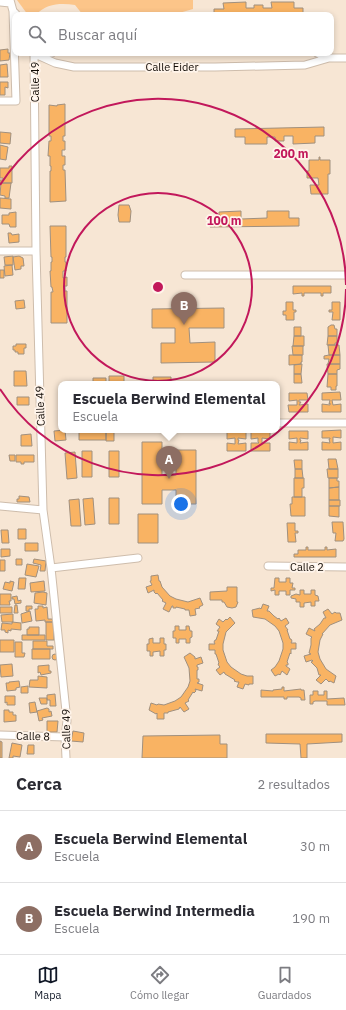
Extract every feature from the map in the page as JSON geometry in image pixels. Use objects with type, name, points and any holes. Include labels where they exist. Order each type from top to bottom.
[{"type":"street","points":[[0,2],[10,1],[15,12]]},
{"type":"street","points":[[0,101],[16,101],[15,56]]},
{"type":"street","name":"Calle 49","points":[[34,56],[36,251],[43,510],[51,568],[67,721],[65,736],[66,758]]},
{"type":"street","name":"Calle Eider","points":[[40,56],[55,63],[74,67],[215,67],[305,65],[329,58],[346,58]]},
{"type":"street","name":"Calle Eider","points":[[324,56],[329,58]]},
{"type":"street","points":[[0,251],[36,251]]},
{"type":"street","points":[[185,276],[346,275]]},
{"type":"street","points":[[280,423],[346,423]]},
{"type":"street","points":[[0,506],[43,510]]},
{"type":"street","points":[[51,568],[138,558]]},
{"type":"street","name":"Calle 2","points":[[268,566],[346,567]]},
{"type":"street","name":"Calle 8","points":[[0,735],[65,736]]},
{"type":"shaded area","points":[[17,0],[193,0],[193,9],[182,12],[81,12],[75,5],[60,4],[49,6],[39,12],[26,12]]},
{"type":"building","points":[[246,2],[246,8],[254,8],[254,5],[263,5],[263,8],[272,8],[271,2],[294,2],[294,8],[303,8],[303,12],[214,12],[214,9],[224,9],[223,3]]},
{"type":"building","points":[[8,49],[8,53],[10,53],[9,60],[0,61],[0,50]]},
{"type":"building","points":[[7,64],[8,77],[0,77],[0,65]]},
{"type":"building","points":[[0,82],[8,82],[8,88],[5,87],[5,95],[0,95]]},
{"type":"building","points":[[65,104],[65,136],[63,136],[63,141],[65,141],[65,150],[62,150],[62,156],[65,156],[65,165],[63,165],[63,170],[65,170],[66,201],[50,202],[51,166],[50,156],[48,156],[49,141],[51,141],[51,136],[49,136],[49,105],[57,106]]},
{"type":"building","points":[[324,127],[324,136],[315,136],[315,143],[293,144],[293,136],[284,136],[284,141],[275,141],[275,137],[267,137],[267,144],[245,144],[245,137],[235,137],[235,129]]},
{"type":"building","points":[[0,132],[11,133],[10,144],[0,143]]},
{"type":"building","points":[[0,145],[8,147],[6,160],[0,159]]},
{"type":"building","points":[[319,157],[320,160],[330,160],[328,194],[311,194],[310,185],[319,185],[318,178],[307,178],[307,171],[309,171],[309,160],[319,160]]},
{"type":"building","points":[[9,166],[12,166],[12,183],[0,183],[0,180],[3,180],[3,178],[0,178],[0,168],[9,168]]},
{"type":"building","points":[[1,183],[11,183],[9,198],[5,198],[5,196],[0,195]]},
{"type":"building","points":[[0,198],[11,199],[11,209],[0,208]]},
{"type":"building","points":[[119,205],[129,205],[131,211],[130,222],[119,222]]},
{"type":"building","points":[[241,211],[241,219],[267,218],[267,211],[289,211],[289,218],[299,218],[299,226],[210,227],[210,219],[219,219],[219,212]]},
{"type":"building","points":[[16,212],[16,227],[10,227],[9,224],[2,224],[2,215],[9,215],[9,213]]},
{"type":"building","points":[[50,226],[66,226],[66,271],[63,271],[63,278],[67,277],[67,286],[65,286],[65,291],[67,291],[67,323],[51,323],[51,292],[53,292],[51,287],[50,271],[52,257]]},
{"type":"building","points":[[8,233],[11,233],[12,235],[19,234],[19,242],[9,243]]},
{"type":"building","points":[[13,256],[13,265],[5,265],[4,257]]},
{"type":"building","points":[[19,256],[23,258],[24,266],[21,266],[21,269],[15,270],[13,257]]},
{"type":"building","points":[[12,265],[13,275],[5,276],[4,266]]},
{"type":"building","points":[[0,270],[4,270],[4,278],[0,278]]},
{"type":"building","points":[[293,286],[331,286],[331,293],[323,293],[323,296],[321,296],[321,293],[304,293],[304,296],[302,296],[302,293],[293,294]]},
{"type":"building","points":[[24,300],[25,308],[16,309],[15,301]]},
{"type":"building","points":[[286,302],[293,302],[293,310],[296,310],[296,312],[294,312],[294,320],[286,320],[286,315],[283,315],[283,311],[286,311]]},
{"type":"building","points":[[332,302],[340,302],[340,320],[332,320],[333,312],[329,312],[329,310],[332,310]]},
{"type":"building","points":[[224,308],[224,328],[189,328],[190,343],[215,342],[215,362],[161,363],[161,343],[175,343],[175,328],[152,328],[152,309]]},
{"type":"building","points":[[334,325],[335,329],[337,329],[337,336],[328,336],[328,327]]},
{"type":"building","points":[[294,327],[301,327],[301,336],[294,336]]},
{"type":"building","points":[[294,336],[304,336],[304,346],[293,346]]},
{"type":"building","points":[[328,336],[337,336],[337,343],[335,343],[335,345],[327,345]]},
{"type":"building","points":[[16,344],[26,344],[24,354],[18,354],[18,352],[13,350],[13,346],[16,346]]},
{"type":"building","points":[[328,345],[339,345],[340,355],[329,355]]},
{"type":"building","points":[[292,346],[303,346],[303,355],[293,355]]},
{"type":"building","points":[[289,355],[302,355],[301,364],[289,365]]},
{"type":"building","points":[[340,355],[340,364],[328,364],[329,359],[324,359],[324,356]]},
{"type":"building","points":[[302,364],[301,374],[294,374],[294,365]]},
{"type":"building","points":[[327,364],[340,364],[340,369],[337,370],[337,374],[328,374]]},
{"type":"building","points":[[14,371],[26,371],[27,386],[14,386]]},
{"type":"building","points":[[294,374],[301,374],[302,383],[294,383]]},
{"type":"building","points":[[328,374],[337,374],[336,390],[331,390],[331,387],[327,387]]},
{"type":"building","points":[[109,376],[124,376],[124,381],[109,381]]},
{"type":"building","points":[[153,377],[171,377],[171,381],[153,381]]},
{"type":"building","points":[[93,378],[106,378],[106,381],[93,381]]},
{"type":"building","points":[[340,392],[341,400],[332,400],[333,405],[341,404],[341,412],[322,412],[322,404],[330,405],[330,400],[322,400],[322,393]]},
{"type":"building","points":[[289,393],[307,393],[308,400],[299,400],[299,402],[301,402],[299,405],[308,404],[308,412],[289,412],[288,405],[297,405],[297,400],[289,401]]},
{"type":"building","points":[[17,397],[29,397],[29,405],[17,405]]},
{"type":"building","points":[[341,430],[341,438],[333,437],[333,443],[341,442],[341,450],[322,450],[322,442],[330,443],[330,438],[322,438],[322,431]]},
{"type":"building","points":[[54,431],[58,431],[58,433],[65,433],[66,440],[55,441]]},
{"type":"building","points":[[289,431],[308,431],[308,439],[300,438],[300,443],[308,442],[308,450],[289,450],[289,442],[297,443],[297,438],[289,439]]},
{"type":"building","points":[[79,433],[106,433],[106,440],[79,440]]},
{"type":"building","points":[[106,433],[114,433],[114,441],[106,441]]},
{"type":"building","points":[[227,433],[246,433],[246,439],[238,438],[238,444],[246,443],[246,451],[227,451],[227,443],[235,444],[235,438],[227,439]]},
{"type":"building","points":[[251,433],[270,433],[270,439],[262,438],[262,443],[270,443],[270,451],[251,451],[251,443],[259,443],[258,438],[251,439]]},
{"type":"building","points":[[31,434],[32,446],[21,446],[21,435]]},
{"type":"building","points":[[142,442],[162,442],[162,475],[176,475],[176,450],[196,450],[196,504],[176,504],[176,490],[162,490],[162,504],[142,504]]},
{"type":"building","points":[[82,451],[92,451],[92,477],[82,477]]},
{"type":"building","points":[[109,451],[119,451],[119,477],[109,477]]},
{"type":"building","points":[[75,452],[77,478],[67,479],[65,453]]},
{"type":"building","points":[[9,455],[15,455],[15,461],[10,461]]},
{"type":"building","points":[[16,455],[34,455],[34,462],[24,462],[24,464],[21,464],[21,462],[16,462]]},
{"type":"building","points":[[328,459],[336,459],[338,469],[329,469]]},
{"type":"building","points":[[294,460],[302,460],[302,469],[295,469]]},
{"type":"building","points":[[295,469],[302,469],[303,478],[295,478]]},
{"type":"building","points":[[327,469],[338,469],[338,478],[328,478]]},
{"type":"building","points":[[294,478],[304,478],[302,497],[294,497]]},
{"type":"building","points":[[329,478],[337,478],[337,481],[339,481],[339,487],[329,488]]},
{"type":"building","points":[[339,487],[339,500],[329,500],[329,488]]},
{"type":"building","points":[[19,496],[29,497],[30,502],[17,502]]},
{"type":"building","points":[[292,497],[305,497],[305,516],[291,516],[290,504],[292,504]]},
{"type":"building","points":[[93,498],[95,524],[85,525],[83,499]]},
{"type":"building","points":[[109,498],[119,498],[119,524],[109,524]]},
{"type":"building","points":[[79,499],[81,526],[71,526],[69,500]]},
{"type":"building","points":[[329,500],[340,500],[340,506],[329,506]]},
{"type":"building","points":[[329,506],[339,506],[339,517],[329,516]]},
{"type":"building","points":[[138,514],[158,514],[158,543],[138,543]]},
{"type":"building","points":[[332,522],[343,522],[343,541],[335,541],[336,533],[333,533]]},
{"type":"building","points":[[287,523],[295,523],[295,531],[298,531],[298,533],[295,533],[296,542],[288,542]]},
{"type":"building","points":[[18,529],[26,529],[26,539],[18,539]]},
{"type":"building","points":[[1,530],[8,530],[9,543],[2,543]]},
{"type":"building","points":[[25,543],[38,543],[38,551],[25,551]]},
{"type":"building","points":[[306,547],[308,547],[308,550],[325,550],[325,547],[327,547],[327,550],[336,549],[336,557],[294,557],[294,554],[298,554],[298,550],[306,550]]},
{"type":"building","points":[[1,549],[10,549],[10,556],[1,557]]},
{"type":"building","points":[[16,559],[22,559],[22,565],[16,565]]},
{"type":"building","points":[[34,559],[46,561],[45,571],[40,571],[41,565],[33,563]]},
{"type":"building","points":[[0,560],[5,560],[5,571],[0,571]]},
{"type":"building","points":[[27,564],[39,566],[36,577],[25,575]]},
{"type":"building","points":[[158,575],[162,587],[170,596],[188,602],[200,598],[203,605],[199,607],[200,608],[195,609],[196,615],[190,616],[189,610],[176,607],[173,608],[173,606],[169,612],[163,609],[166,603],[162,601],[163,600],[157,593],[156,594],[154,592],[154,590],[148,593],[146,587],[152,585],[150,581],[151,576]]},
{"type":"building","points":[[19,578],[26,578],[25,589],[18,589]]},
{"type":"building","points":[[275,578],[279,578],[279,582],[286,582],[286,578],[290,578],[290,583],[293,583],[292,588],[295,588],[295,590],[290,590],[290,595],[286,595],[286,591],[279,591],[279,595],[275,595],[275,590],[271,591],[271,588],[274,588]]},
{"type":"building","points":[[10,581],[14,582],[12,591],[3,589],[5,582],[10,583]]},
{"type":"building","points":[[44,581],[45,591],[31,592],[30,583]]},
{"type":"building","points":[[227,587],[237,587],[238,602],[236,607],[227,607],[222,600],[210,600],[210,592],[227,591]]},
{"type":"building","points":[[300,590],[304,590],[304,594],[311,594],[311,590],[315,590],[315,595],[318,596],[319,601],[315,601],[315,606],[311,606],[311,602],[304,603],[304,607],[300,607],[300,602],[296,602],[296,599],[291,598],[291,596],[296,594],[300,595]]},
{"type":"building","points":[[35,593],[47,593],[46,605],[34,603]]},
{"type":"building","points":[[0,594],[11,594],[11,601],[9,601],[10,605],[0,605]]},
{"type":"building","points":[[17,596],[18,601],[21,600],[21,603],[15,604],[12,597]]},
{"type":"building","points":[[263,604],[269,606],[267,611],[278,619],[279,618],[281,621],[286,618],[289,623],[285,626],[292,641],[291,643],[296,643],[296,649],[291,649],[291,654],[290,653],[287,662],[288,665],[286,665],[290,669],[287,675],[282,671],[280,675],[275,676],[271,670],[279,661],[283,649],[283,643],[279,631],[265,619],[253,617],[252,610],[261,609]]},
{"type":"building","points":[[15,605],[17,605],[18,613],[14,613]]},
{"type":"building","points":[[26,606],[32,606],[32,609],[26,611]]},
{"type":"building","points":[[38,606],[43,606],[43,608],[47,607],[48,619],[52,619],[53,622],[45,622],[45,620],[36,621],[35,609],[38,609]]},
{"type":"building","points":[[0,607],[12,607],[12,613],[0,613]]},
{"type":"building","points":[[328,609],[332,614],[335,612],[340,613],[342,620],[330,625],[322,634],[320,640],[318,652],[320,659],[326,669],[336,676],[334,683],[329,682],[326,679],[321,684],[316,680],[321,675],[319,675],[317,668],[311,662],[313,661],[306,662],[304,656],[311,654],[309,653],[312,637],[306,634],[309,628],[315,631],[314,629],[324,618],[326,618],[323,612]]},
{"type":"building","points":[[30,611],[32,621],[22,623],[21,614]]},
{"type":"building","points":[[13,614],[13,622],[2,622],[1,615]]},
{"type":"building","points":[[230,617],[235,623],[226,632],[223,650],[227,662],[231,667],[241,674],[253,676],[253,684],[245,684],[243,689],[237,687],[239,682],[234,681],[235,680],[224,672],[220,675],[216,670],[220,667],[215,650],[209,650],[209,644],[215,644],[214,642],[219,631],[217,631],[220,627],[216,624],[219,619],[223,622]]},
{"type":"building","points":[[12,622],[21,623],[21,630],[11,629],[11,631],[8,630],[8,633],[5,632],[5,630],[1,630],[2,623],[12,624]]},
{"type":"building","points":[[46,622],[53,622],[54,640],[46,640]]},
{"type":"building","points":[[175,626],[179,626],[179,630],[186,630],[186,626],[189,626],[190,631],[192,631],[190,643],[186,643],[186,639],[179,639],[179,643],[176,643],[176,638],[173,638]]},
{"type":"building","points":[[29,627],[39,627],[39,635],[27,635],[27,629],[29,629]]},
{"type":"building","points":[[22,635],[45,635],[45,640],[22,640]]},
{"type":"building","points":[[153,638],[153,643],[160,643],[160,638],[164,638],[166,650],[164,650],[164,656],[160,656],[160,651],[153,652],[153,656],[150,656],[150,651],[147,651],[147,644],[149,644],[149,639]]},
{"type":"building","points":[[0,640],[14,640],[14,652],[0,652]]},
{"type":"building","points":[[33,641],[47,641],[47,646],[53,646],[53,649],[33,649]]},
{"type":"building","points":[[15,642],[22,642],[22,653],[25,653],[24,657],[15,657]]},
{"type":"building","points":[[32,649],[50,649],[50,659],[32,659]]},
{"type":"building","points":[[190,653],[195,657],[195,659],[201,657],[203,663],[197,665],[197,679],[199,679],[199,682],[197,683],[203,685],[202,691],[195,689],[196,691],[194,693],[193,692],[188,700],[189,701],[185,703],[189,709],[184,712],[180,707],[179,709],[164,713],[164,719],[157,719],[157,713],[156,714],[149,710],[151,703],[164,705],[175,701],[181,697],[188,687],[190,681],[189,668],[184,657]]},
{"type":"building","points":[[55,654],[58,657],[55,660],[52,657]]},
{"type":"building","points":[[12,664],[13,676],[1,677],[0,665]]},
{"type":"building","points":[[49,665],[49,671],[51,671],[51,673],[41,675],[40,672],[38,673],[38,666]]},
{"type":"building","points":[[38,676],[47,677],[47,688],[29,687],[30,680],[38,680]]},
{"type":"building","points":[[19,681],[20,687],[16,688],[16,690],[7,691],[6,683]]},
{"type":"building","points":[[28,686],[28,693],[21,693],[21,687]]},
{"type":"building","points":[[282,687],[284,687],[284,691],[304,690],[305,700],[301,700],[299,697],[287,697],[287,699],[284,699],[284,697],[261,697],[261,690],[273,691],[282,689]]},
{"type":"building","points":[[313,691],[318,691],[318,695],[324,695],[324,691],[327,691],[327,699],[344,698],[345,705],[327,705],[327,701],[315,701],[313,704],[310,704],[310,695],[313,695]]},
{"type":"building","points":[[55,694],[56,706],[50,706],[50,700],[47,700],[47,695]]},
{"type":"building","points":[[5,696],[15,696],[15,705],[7,705],[7,702],[5,703]]},
{"type":"building","points":[[39,698],[47,698],[47,704],[41,704]]},
{"type":"building","points":[[35,702],[37,712],[30,713],[29,703]]},
{"type":"building","points":[[47,708],[49,709],[49,712],[51,711],[52,716],[42,718],[43,720],[39,721],[37,711]]},
{"type":"building","points":[[4,710],[13,712],[13,715],[16,715],[16,721],[4,722]]},
{"type":"building","points":[[47,721],[58,721],[57,732],[47,732]]},
{"type":"building","points":[[73,731],[84,733],[83,742],[71,741]]},
{"type":"building","points":[[266,734],[342,734],[342,742],[307,744],[307,758],[301,758],[300,744],[266,743]]},
{"type":"building","points":[[220,735],[220,744],[227,744],[227,758],[142,758],[143,736]]},
{"type":"building","points":[[0,741],[2,742],[2,758],[0,758]]},
{"type":"building","points":[[12,743],[22,745],[20,757],[13,756],[13,758],[9,758]]},
{"type":"building","points":[[28,745],[34,745],[34,754],[27,754]]},
{"type":"place","name":"Escuela Berwind Intermedia","points":[[184,325]]},
{"type":"place","name":"Escuela Berwind Elemental","points":[[169,479]]}]
